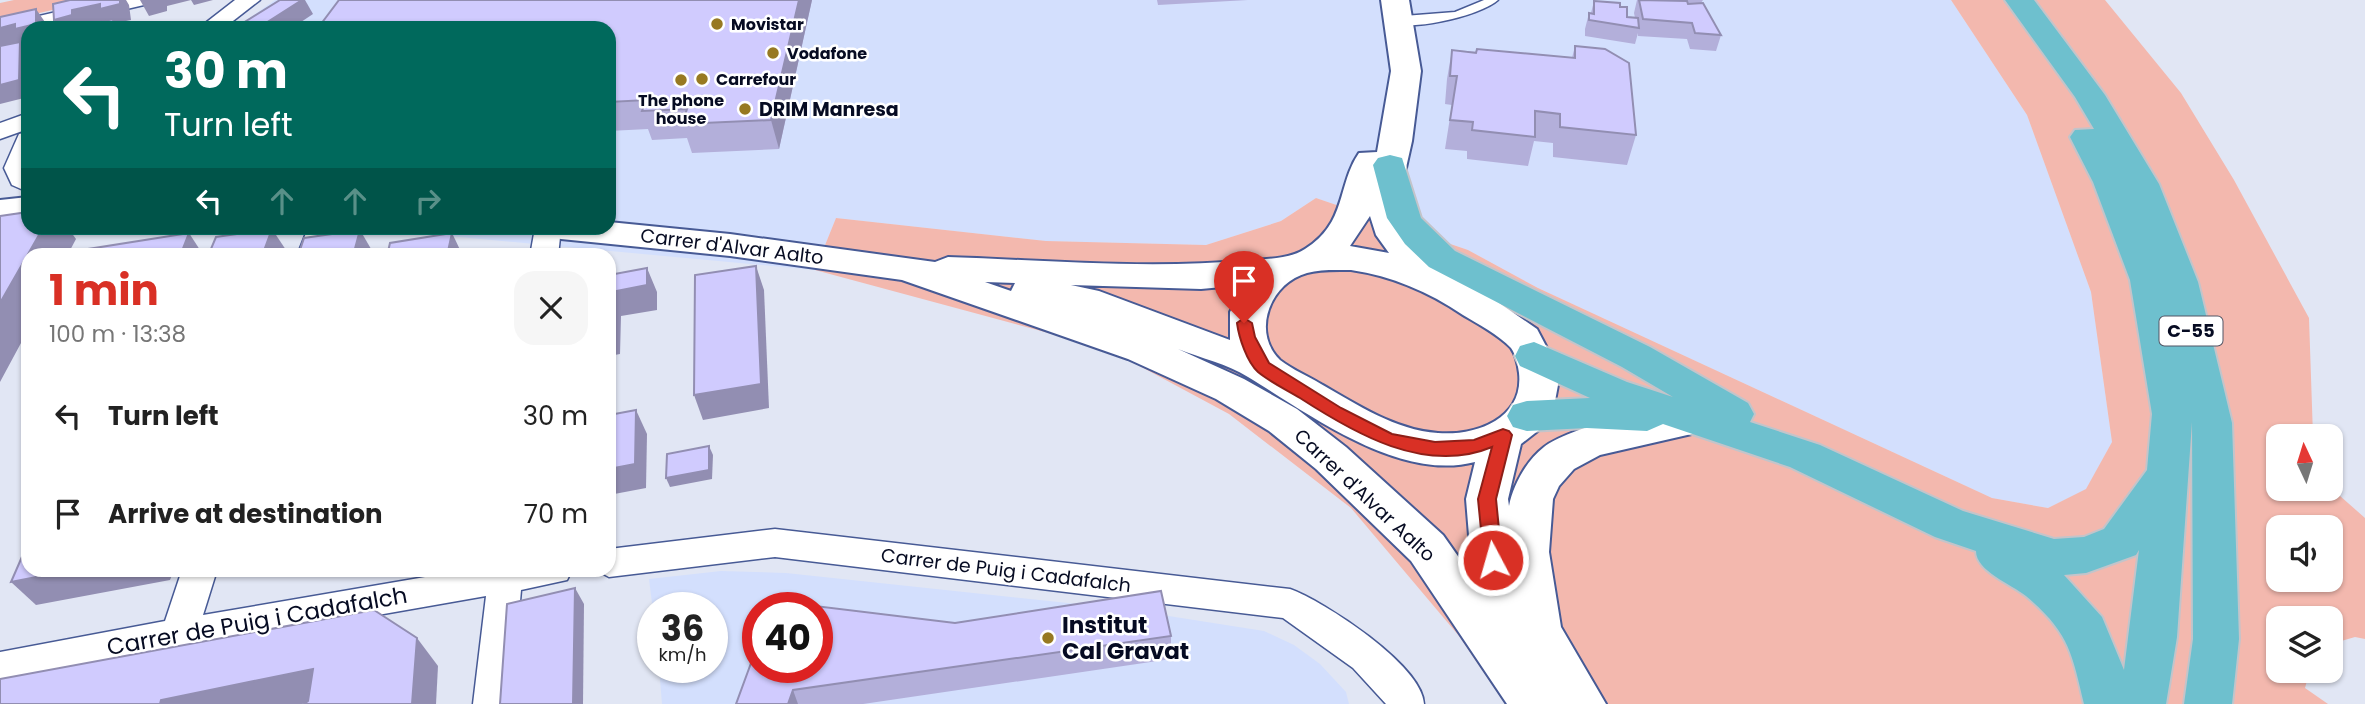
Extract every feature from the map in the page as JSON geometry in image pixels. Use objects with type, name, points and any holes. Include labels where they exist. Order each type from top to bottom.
[{"type":"highway","name":"C-55","points":[[1992,0],[2063,93],[2110,182],[2148,280],[2172,414],[2154,637],[2142,704]]},
{"type":"highway","name":"C-55","points":[[2019,0],[2090,95],[2135,173],[2180,282],[2212,423],[2217,639],[2208,704]]},
{"type":"highway","points":[[1379,169],[1398,211],[1415,235],[1442,258],[1636,357],[1805,456],[1950,525],[2025,571],[2067,606],[2092,644],[2108,704]]},
{"type":"highway","points":[[1534,356],[1613,392],[1805,456]]},
{"type":"highway","points":[[1515,426],[1587,413],[1695,419]]},
{"type":"highway","points":[[1950,525],[2054,557],[2086,555],[2120,542],[2169,470]]},
{"type":"street","points":[[47,21],[136,0]]},
{"type":"street","points":[[220,21],[249,0]]},
{"type":"street","points":[[1389,11],[1379,169],[1382,199],[1394,235],[1428,279],[1489,313],[1526,341],[1534,356],[1540,382],[1535,402],[1515,426],[1487,499],[1493,560],[1506,599],[1538,632],[1582,704]]},
{"type":"street","points":[[0,32],[21,27]]},
{"type":"street","points":[[0,132],[21,123]]},
{"type":"street","points":[[0,149],[21,136]]},
{"type":"street","points":[[17,210],[17,168],[21,157]]},
{"type":"street","points":[[1263,367],[1247,337],[1244,323],[1252,298],[1342,237],[1379,169]]},
{"type":"street","points":[[1155,276],[1234,264],[1289,247],[1347,201],[1379,169]]},
{"type":"street","name":"Carrer d'Alvar Aalto","points":[[616,234],[902,267],[1086,300],[1263,367],[1336,413],[1388,440],[1435,449],[1475,447],[1515,426]]},
{"type":"street","name":"Carrer d'Alvar Aalto","points":[[902,267],[1200,277],[1299,264],[1378,261],[1428,279]]},
{"type":"street","name":"Carrer d'Alvar Aalto","points":[[902,267],[1143,349],[1230,389],[1283,420],[1331,458],[1427,548],[1535,704]]},
{"type":"street","points":[[1336,413],[1427,548]]},
{"type":"street","points":[[1538,632],[1527,567],[1526,523],[1535,489],[1555,460],[1584,444],[1695,419]]},
{"type":"street","name":"Carrer de Puig i Cadafalch","points":[[616,562],[775,543],[1290,604],[1356,646],[1383,668],[1405,696],[1405,704]]},
{"type":"street","points":[[178,634],[198,577]]},
{"type":"street","name":"Carrer de Puig i Cadafalch","points":[[0,668],[494,577]]},
{"type":"street","points":[[492,704],[505,577]]},
{"type":"lane","points":[[1389,11],[1435,19],[1464,13],[1492,0]]},
{"type":"shaded area","points":[[14,0],[96,0],[0,22],[0,3]]},
{"type":"shaded area","points":[[275,0],[1951,0],[2027,115],[2091,292],[2112,442],[2086,490],[2048,508],[1992,498],[1538,288],[1468,250],[1316,198],[1281,221],[1206,245],[1046,241],[836,218],[815,270],[616,252],[616,248],[578,248],[438,235],[616,235],[616,21],[245,21]]},
{"type":"shaded area","points":[[1951,0],[2105,0],[2181,93],[2234,180],[2309,318],[2313,424],[2266,424],[2266,501],[2343,501],[2343,499],[2365,518],[2365,639],[2355,637],[2343,640],[2343,606],[2266,606],[2266,683],[2306,683],[2305,688],[2328,704],[1505,704],[1459,636],[1351,508],[1229,414],[1108,349],[815,270],[836,218],[1046,241],[1206,245],[1281,221],[1316,198],[1468,250],[1538,288],[1992,498],[2048,508],[2086,489],[2112,442],[2091,292],[2027,115]]},
{"type":"shaded area","name":"Institut Cal Gravat","points":[[721,571],[786,573],[1124,609],[1264,631],[1294,645],[1320,664],[1346,692],[1349,704],[662,704],[660,683],[728,683],[728,592],[651,592],[649,579]]},
{"type":"building","points":[[70,0],[120,0],[120,4],[100,9],[100,4],[72,10],[72,15],[54,20],[53,4]]},
{"type":"building","points":[[280,0],[302,0],[269,21],[246,21]]},
{"type":"building","name":"Carrefour","points":[[339,0],[799,0],[771,120],[682,124],[687,109],[642,111],[646,100],[616,102],[616,21],[323,21]]},
{"type":"building","points":[[1639,0],[1703,3],[1721,35],[1695,33],[1692,23],[1643,19]]},
{"type":"building","points":[[1594,1],[1620,3],[1620,7],[1627,7],[1627,17],[1638,18],[1639,28],[1589,20],[1589,13],[1594,14]]},
{"type":"building","points":[[36,9],[36,21],[21,21],[21,28],[15,29],[15,24],[0,28],[0,17]]},
{"type":"building","points":[[20,42],[19,80],[0,85],[0,46]]},
{"type":"building","points":[[1575,46],[1605,49],[1629,63],[1636,135],[1560,127],[1560,114],[1535,111],[1535,137],[1472,130],[1473,122],[1450,120],[1457,76],[1450,76],[1452,50],[1476,53],[1477,49],[1575,58]]},
{"type":"building","points":[[21,213],[21,235],[39,235],[32,248],[21,248],[21,266],[0,303],[0,216]]},
{"type":"building","points":[[176,235],[188,235],[183,248],[95,248]]},
{"type":"building","points":[[270,235],[265,248],[211,248],[216,237]]},
{"type":"building","points":[[359,235],[355,248],[301,248],[304,238]]},
{"type":"building","points":[[452,235],[449,248],[389,248],[390,243]]},
{"type":"building","points":[[756,266],[761,384],[694,395],[695,275]]},
{"type":"building","points":[[647,268],[647,285],[616,291],[616,274]]},
{"type":"building","points":[[636,410],[635,464],[616,468],[616,414]]},
{"type":"building","points":[[709,446],[709,470],[666,478],[667,454]]},
{"type":"building","points":[[21,559],[21,577],[36,577],[11,582]]},
{"type":"building","points":[[575,588],[573,704],[500,704],[507,604]]},
{"type":"building","points":[[1161,591],[1171,636],[793,690],[788,704],[736,704],[744,683],[833,683],[833,608],[955,623]]},
{"type":"building","points":[[374,610],[417,638],[412,704],[304,704],[308,701],[313,669],[161,700],[160,704],[0,704],[0,679]]},
{"type":"place","name":"Movistar","points":[[717,24]]},
{"type":"place","name":"Vodafone","points":[[773,53]]},
{"type":"place","name":"Carrefour","points":[[702,79]]},
{"type":"place","name":"The phone house","points":[[681,80]]},
{"type":"place","name":"DRIM Manresa","points":[[745,109]]},
{"type":"place","name":"Institut Cal Gravat","points":[[1048,638]]},
{"type":"route","points":[[1244,323],[1247,337],[1263,367],[1336,413],[1388,440],[1435,449],[1475,447],[1503,435],[1487,499],[1493,560]]}]
